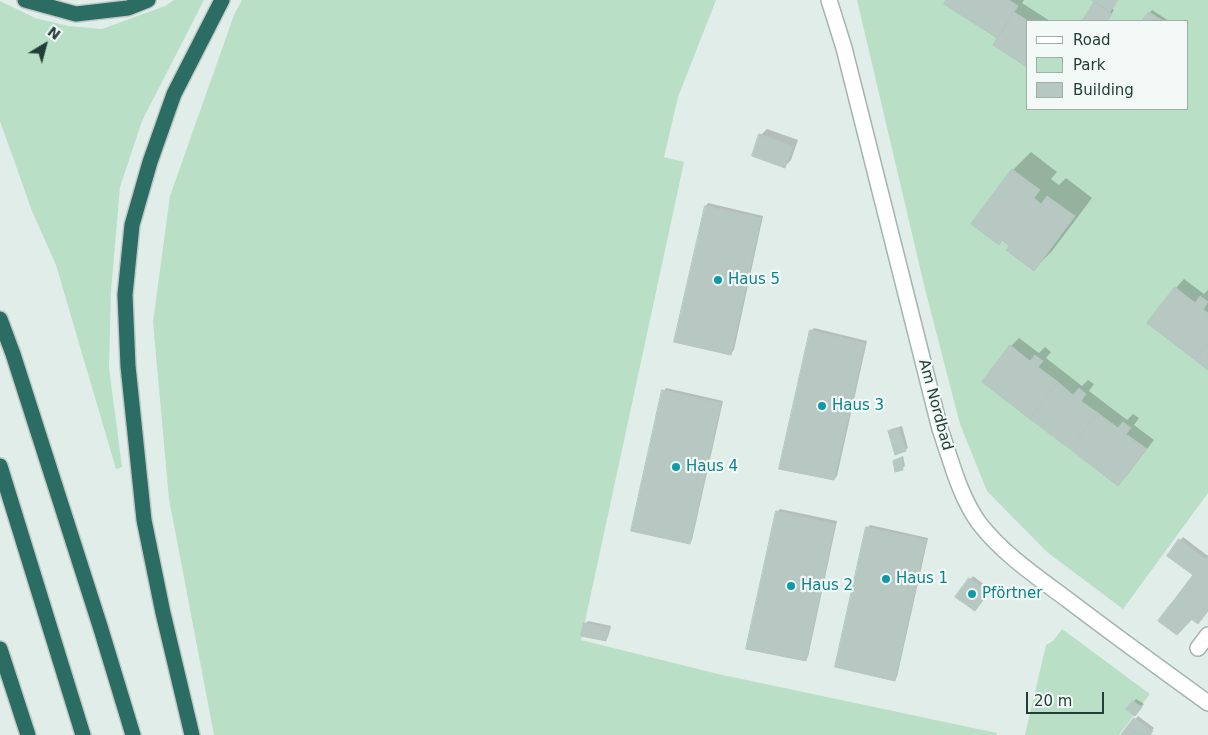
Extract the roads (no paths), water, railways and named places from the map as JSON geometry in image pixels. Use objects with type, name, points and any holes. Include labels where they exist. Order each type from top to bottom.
[{"type":"highway","points":[[25,0],[76,14],[128,8],[148,0]]},
{"type":"highway","points":[[192,735],[163,613],[144,520],[128,366],[125,295],[132,225],[150,162],[174,94],[222,0]]},
{"type":"highway","points":[[0,319],[13,354],[100,626],[132,735]]},
{"type":"highway","points":[[0,466],[83,735]]},
{"type":"highway","points":[[0,649],[28,735]]},
{"type":"street","name":"Am Nordbad","points":[[828,0],[844,48],[940,429],[960,489],[979,522],[1013,558],[1208,703]]},
{"type":"street","points":[[1198,648],[1208,635]]},
{"type":"place","name":"Haus 5","points":[[718,280]]},
{"type":"place","name":"Haus 3","points":[[822,406]]},
{"type":"place","name":"Haus 4","points":[[676,467]]},
{"type":"place","name":"Haus 1","points":[[886,579]]},
{"type":"place","name":"Haus 2","points":[[791,586]]},
{"type":"place","name":"Pförtner","points":[[972,594]]}]
